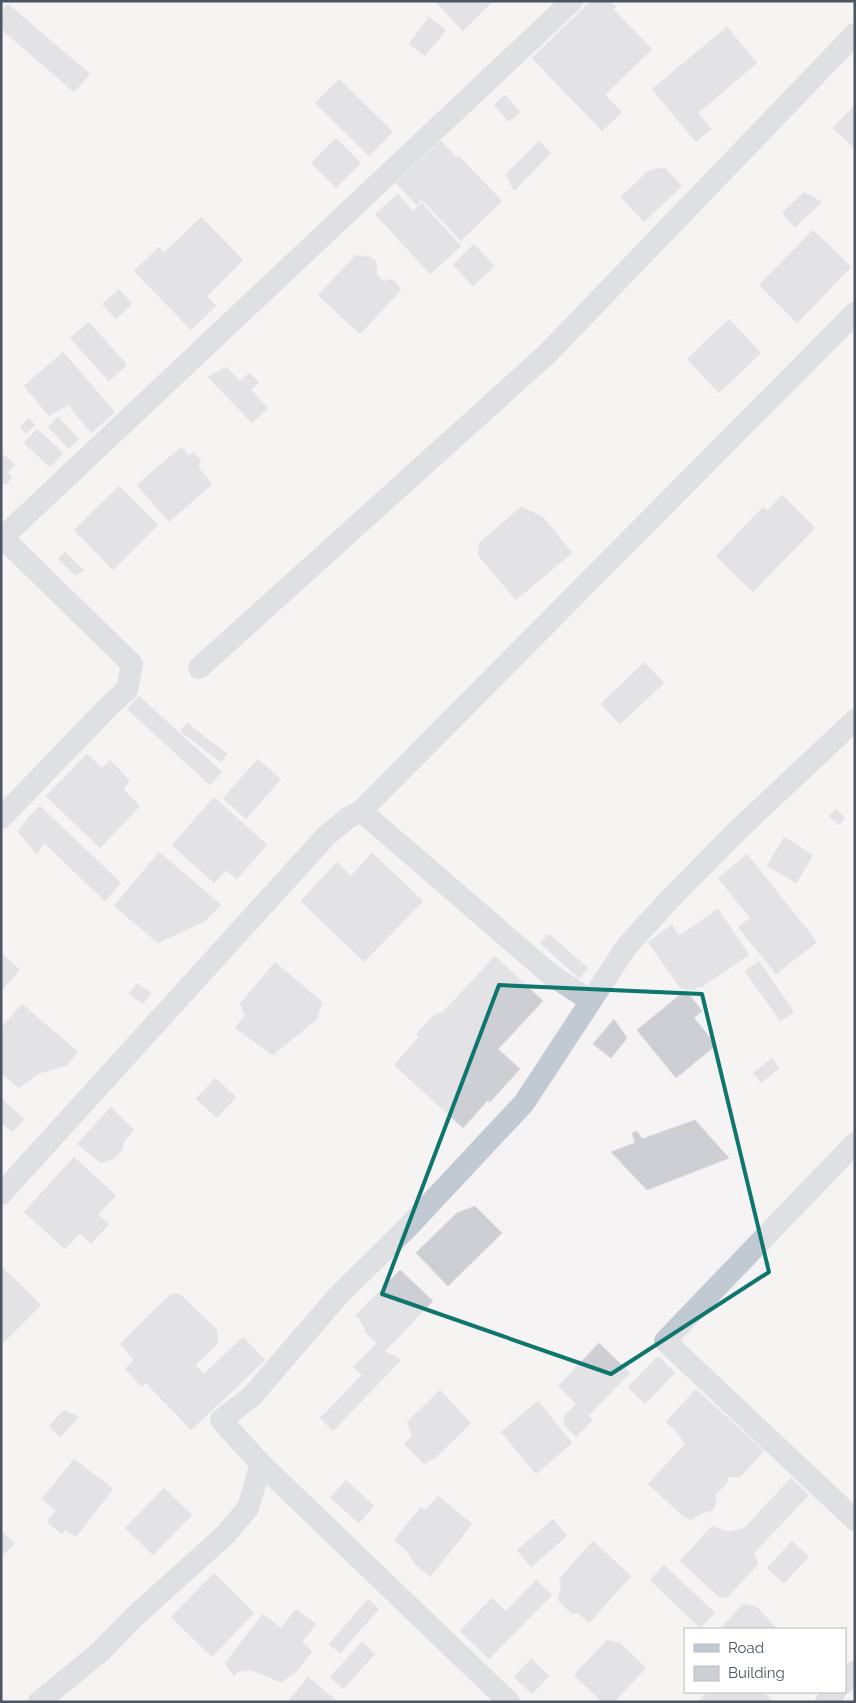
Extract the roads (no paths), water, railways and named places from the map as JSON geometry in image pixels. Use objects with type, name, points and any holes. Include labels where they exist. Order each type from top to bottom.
[{"type":"street","points":[[1,818],[109,706],[127,690],[132,664],[2,536],[572,1]]},
{"type":"street","points":[[199,668],[547,354],[855,34]]},
{"type":"street","points":[[1,1194],[327,835],[348,818],[361,811],[855,313]]},
{"type":"street","points":[[508,1702],[261,1464],[221,1420],[252,1396],[337,1297],[409,1226],[524,1103],[627,946],[738,830],[855,720]]},
{"type":"street","points":[[361,811],[551,975],[591,1001]]},
{"type":"street","points":[[852,1511],[664,1341],[855,1143]]},
{"type":"street","points":[[39,1702],[100,1652],[133,1618],[225,1535],[248,1508],[261,1464]]},
{"type":"street","points":[[846,1681],[855,1672]]}]
